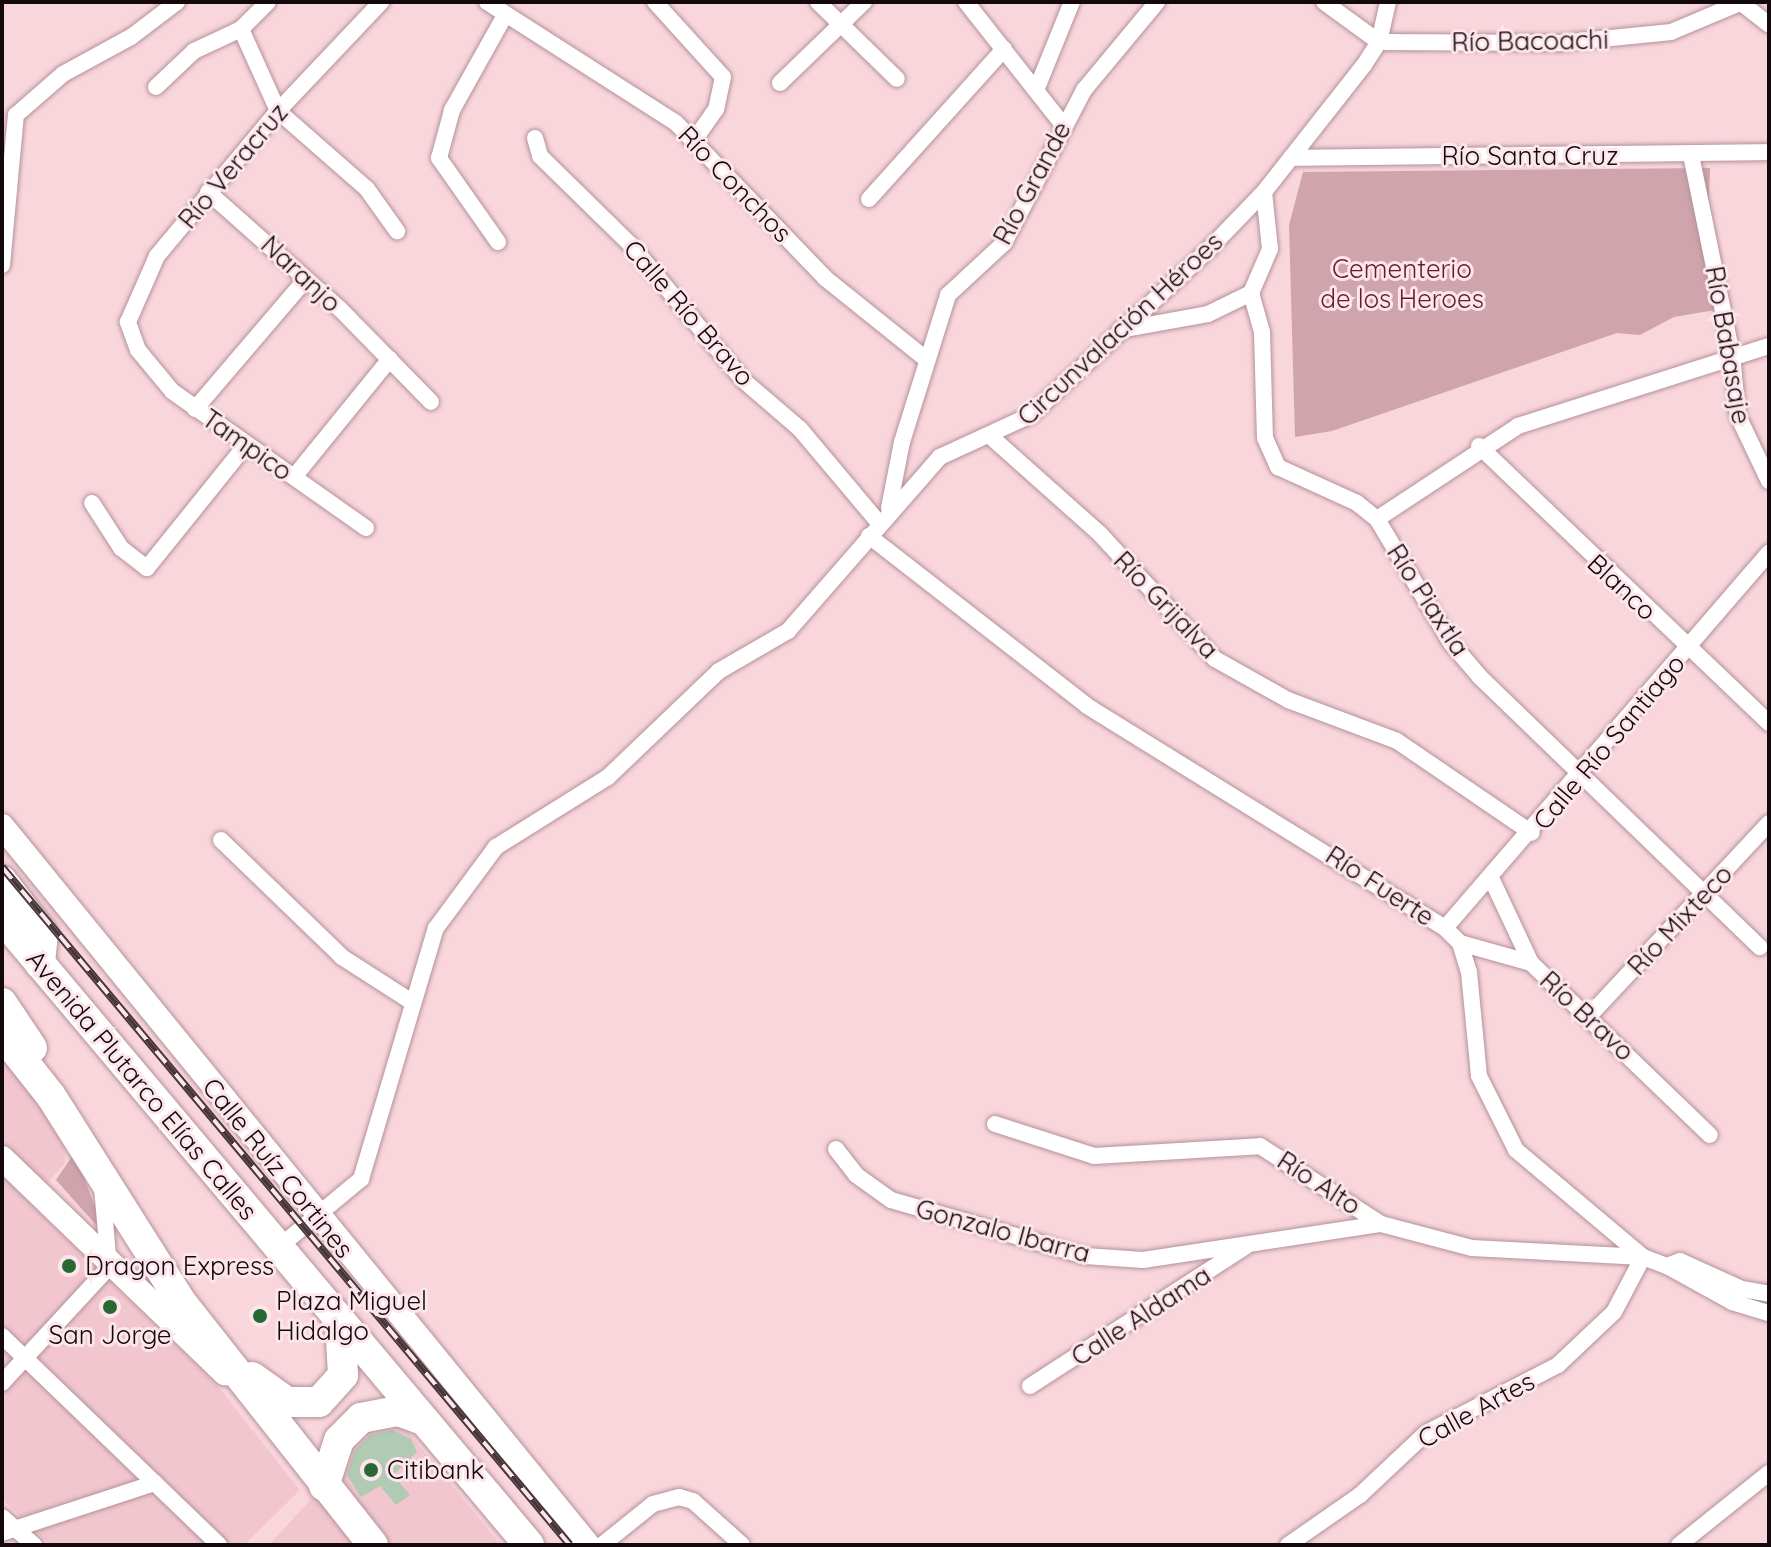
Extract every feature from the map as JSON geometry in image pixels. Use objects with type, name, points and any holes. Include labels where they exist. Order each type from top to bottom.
[{"type":"highway","points":[[2,881],[43,934],[40,964]]},
{"type":"highway","points":[[2,902],[40,964]]},
{"type":"highway","name":"Avenida Plutarco Elías Calles","points":[[2,918],[529,1545]]},
{"type":"highway","points":[[2,1003],[13,1034],[150,1252],[253,1398],[373,1545]]},
{"type":"highway","points":[[150,1252],[235,1358],[287,1402],[319,1402],[343,1375],[339,1318]]},
{"type":"highway","points":[[324,1486],[339,1440],[361,1418],[398,1411],[423,1420]]},
{"type":"street","points":[[2,265],[16,115],[63,74],[131,37],[177,2]]},
{"type":"street","points":[[156,87],[194,51],[241,29],[268,2]]},
{"type":"street","name":"Río Veracruz","points":[[138,350],[128,322],[139,285],[208,192],[278,111],[381,2]]},
{"type":"street","name":"Río Conchos","points":[[487,2],[695,139],[825,278],[927,360]]},
{"type":"street","points":[[655,2],[715,63],[724,84],[716,109],[695,139]]},
{"type":"street","points":[[818,2],[897,79]]},
{"type":"street","points":[[780,83],[864,2]]},
{"type":"street","points":[[966,2],[1037,88],[1063,125]]},
{"type":"street","points":[[1037,88],[1072,2]]},
{"type":"street","name":"Río Grande","points":[[879,523],[948,295],[1004,243],[1063,125],[1157,2]]},
{"type":"street","points":[[1324,2],[1379,42]]},
{"type":"street","name":"Circunvalación Héroes","points":[[279,1247],[318,1219],[361,1179],[436,928],[496,847],[608,777],[719,671],[788,631],[879,523],[940,457],[1031,415],[1264,192],[1379,42],[1388,2]]},
{"type":"street","points":[[1741,2],[1769,25]]},
{"type":"street","name":"Río Bacoachi","points":[[1379,42],[1638,40],[1741,2]]},
{"type":"street","points":[[498,242],[439,158],[452,110],[505,15]]},
{"type":"street","points":[[241,29],[278,111],[367,189],[397,231]]},
{"type":"street","points":[[869,199],[1004,49]]},
{"type":"street","name":"Calle Río Bravo","points":[[535,138],[540,156],[631,245],[743,380],[800,429],[879,523]]},
{"type":"street","name":"Río Santa Cruz","points":[[1291,158],[1769,152]]},
{"type":"street","name":"Río Babasaje","points":[[1691,155],[1732,355],[1744,439],[1769,481]]},
{"type":"street","name":"Naranjo","points":[[208,192],[390,359],[431,402]]},
{"type":"street","points":[[1120,330],[1208,314],[1251,293],[1270,249],[1264,192]]},
{"type":"street","points":[[195,409],[305,280]]},
{"type":"street","name":"Río Piaxtla","points":[[1251,293],[1262,332],[1269,453],[1291,476],[1331,489],[1377,519],[1451,643],[1581,777],[1760,947]]},
{"type":"street","points":[[1377,519],[1479,446],[1518,426],[1732,355],[1769,346]]},
{"type":"street","name":"Tampico","points":[[138,350],[195,409],[366,528]]},
{"type":"street","points":[[294,477],[390,359]]},
{"type":"street","name":"Río Grijalva","points":[[990,436],[1100,534],[1215,659],[1288,700],[1397,741],[1532,833]]},
{"type":"street","points":[[92,503],[121,548],[147,568],[245,446]]},
{"type":"street","name":"Blanco","points":[[1479,446],[1688,649],[1769,723]]},
{"type":"street","name":"Río Fuerte","points":[[879,523],[1087,706],[1445,928],[1460,943],[1479,1076],[1501,1126],[1533,1167],[1643,1257],[1667,1266],[1680,1261],[1742,1289],[1769,1294]]},
{"type":"street","name":"Calle Río Santiago","points":[[1445,928],[1581,777],[1769,553]]},
{"type":"street","name":"Río Mixteco","points":[[1589,1016],[1769,823]]},
{"type":"street","name":"Calle Ruíz Cortines","points":[[2,826],[318,1219],[588,1545]]},
{"type":"street","points":[[221,840],[342,957],[412,1002]]},
{"type":"street","name":"Río Bravo","points":[[1491,878],[1531,963],[1710,1135]]},
{"type":"street","points":[[1460,943],[1531,963]]},
{"type":"street","name":"Río Alto","points":[[995,1124],[1110,1158],[1260,1146],[1381,1224],[1472,1248],[1643,1257]]},
{"type":"street","name":"Gonzalo Ibarra","points":[[836,1149],[856,1175],[891,1200],[1062,1251],[1143,1260],[1381,1224]]},
{"type":"street","points":[[2,1158],[109,1267],[253,1398]]},
{"type":"street","points":[[2,1383],[109,1267],[102,1179]]},
{"type":"street","name":"Calle Aldama","points":[[1030,1386],[1251,1243]]},
{"type":"street","name":"Calle Artes","points":[[1288,1545],[1360,1495],[1426,1433],[1558,1365],[1614,1312],[1643,1257]]},
{"type":"street","points":[[1667,1266],[1732,1302],[1768,1315]]},
{"type":"street","points":[[2,1336],[219,1545]]},
{"type":"street","points":[[1679,1545],[1769,1473]]},
{"type":"street","points":[[10,1532],[155,1483]]},
{"type":"street","points":[[602,1545],[653,1504],[679,1497],[693,1501],[742,1545]]},
{"type":"street","points":[[2,1517],[10,1532],[34,1545]]},
{"type":"shaded area","points":[[2,1049],[62,1138],[65,1153],[65,1163],[29,1203],[216,1384],[300,1490],[244,1545],[50,1545],[2,1499]]},
{"type":"shaded area","points":[[399,1421],[501,1545],[269,1545],[336,1472],[339,1440]]},
{"type":"green space","name":"Cementerio de los Heroes","points":[[1710,168],[1707,249],[1715,310],[1674,317],[1640,335],[1617,333],[1332,431],[1295,437],[1289,225],[1303,172]]},
{"type":"green space","points":[[75,1152],[105,1235],[56,1180]]},
{"type":"building","name":"Citibank","points":[[393,1430],[411,1439],[417,1452],[393,1475],[410,1495],[396,1505],[380,1486],[361,1497],[347,1475],[355,1450],[370,1435]]},
{"type":"railway","points":[[2,867],[570,1545]]},
{"type":"place","name":"Dragon Express","points":[[69,1266]]},
{"type":"place","name":"San Jorge","points":[[110,1307]]},
{"type":"place","name":"Plaza Miguel Hidalgo","points":[[260,1316]]},
{"type":"place","name":"Citibank","points":[[371,1470]]}]
